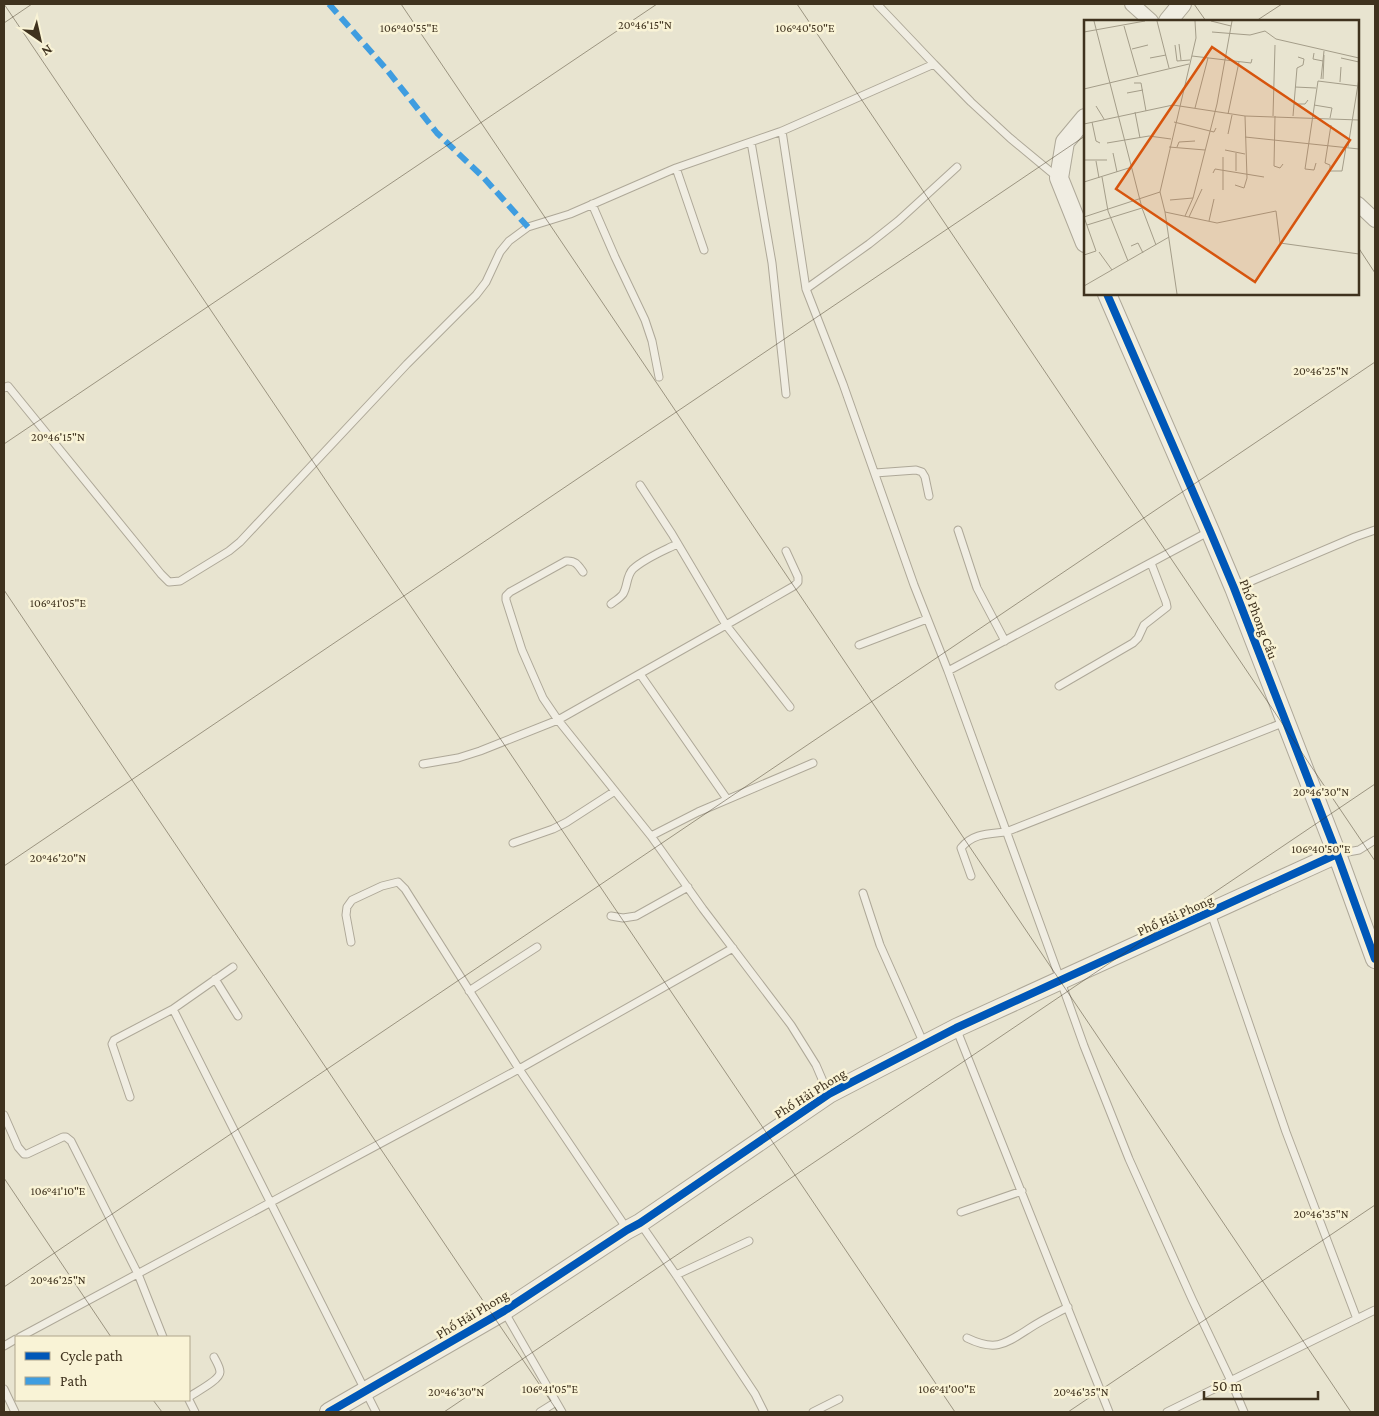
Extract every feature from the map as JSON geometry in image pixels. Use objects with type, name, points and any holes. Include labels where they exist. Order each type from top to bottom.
[{"type":"street","points":[[1132,4],[1150,20]]},
{"type":"street","points":[[1169,20],[1182,4]]},
{"type":"street","points":[[1084,119],[1065,142],[1059,178],[1084,240]]},
{"type":"street","points":[[1359,205],[1374,216]]},
{"type":"street","name":"Phố Phong Cầu","points":[[1107,295],[1234,588],[1338,854],[1375,959]]},
{"type":"street","name":"Phố Hải Phong","points":[[329,1412],[504,1311],[833,1092],[856,1079],[956,1028],[1060,979],[1211,913],[1338,854]]},
{"type":"lane","points":[[877,4],[971,102],[1010,138],[1059,178]]},
{"type":"lane","points":[[4,388],[8,386],[160,574],[169,582],[180,582],[240,542],[387,385],[476,295],[486,282],[500,252],[509,241],[528,227],[570,214],[676,168],[782,131],[934,64]]},
{"type":"lane","points":[[782,131],[806,289],[948,671],[1084,1046],[1129,1160],[1244,1412]]},
{"type":"lane","points":[[751,142],[772,263],[786,394]]},
{"type":"lane","points":[[806,289],[898,221],[957,166]]},
{"type":"lane","points":[[676,168],[704,250]]},
{"type":"lane","points":[[592,204],[615,258],[645,320],[652,341],[659,377]]},
{"type":"lane","points":[[875,473],[916,470],[922,472],[929,496]]},
{"type":"lane","points":[[640,485],[726,625],[790,707]]},
{"type":"lane","points":[[958,530],[977,588],[1004,641]]},
{"type":"lane","points":[[1234,588],[1375,530]]},
{"type":"lane","points":[[948,671],[1210,531]]},
{"type":"lane","points":[[611,604],[622,596],[626,588],[627,578],[632,570],[642,562],[677,544]]},
{"type":"lane","points":[[423,764],[458,758],[480,751],[558,720],[794,586],[798,582],[798,577],[786,551]]},
{"type":"lane","points":[[582,572],[576,563],[571,560],[566,561],[506,596],[515,629],[533,678],[543,698],[558,720],[651,836],[791,1025],[833,1092]]},
{"type":"lane","points":[[1059,686],[1132,644],[1138,638],[1144,625],[1167,608],[1151,563]]},
{"type":"lane","points":[[859,645],[928,619]]},
{"type":"lane","points":[[640,674],[727,799]]},
{"type":"lane","points":[[971,876],[961,848],[968,840],[978,836],[1006,832],[1285,722]]},
{"type":"lane","points":[[651,836],[698,812],[813,763]]},
{"type":"lane","points":[[513,843],[567,822],[615,792]]},
{"type":"lane","points":[[1338,854],[1359,850],[1375,840]]},
{"type":"lane","points":[[351,942],[346,915],[347,907],[352,900],[382,886],[398,882],[405,889],[519,1069],[633,1226],[676,1275],[755,1394],[764,1412]]},
{"type":"lane","points":[[611,916],[624,918],[636,916],[688,887]]},
{"type":"lane","points":[[863,892],[880,945],[924,1045]]},
{"type":"lane","points":[[1211,913],[1286,1132],[1357,1319]]},
{"type":"lane","points":[[469,991],[537,948]]},
{"type":"lane","points":[[22,1336],[271,1204],[519,1069],[733,948]]},
{"type":"lane","points":[[130,1097],[112,1044],[114,1040],[173,1009],[232,967]]},
{"type":"lane","points":[[215,979],[238,1016]]},
{"type":"lane","points":[[173,1009],[376,1412]]},
{"type":"lane","points":[[956,1028],[1110,1412]]},
{"type":"lane","points":[[4,1115],[18,1147],[24,1154],[63,1137],[71,1141],[138,1274],[163,1336]]},
{"type":"lane","points":[[961,1212],[1022,1191]]},
{"type":"lane","points":[[676,1275],[749,1241]]},
{"type":"lane","points":[[967,1338],[985,1345],[1003,1344],[1068,1307]]},
{"type":"lane","points":[[1167,1412],[1375,1310]]},
{"type":"lane","points":[[504,1311],[562,1412]]},
{"type":"lane","points":[[4,1346],[15,1340]]},
{"type":"lane","points":[[190,1397],[220,1375],[220,1370],[214,1357]]},
{"type":"lane","points":[[4,1390],[16,1412]]},
{"type":"lane","points":[[813,1412],[839,1399]]},
{"type":"lane","points":[[190,1400],[195,1412]]},
{"type":"lane","points":[[540,1412],[556,1402]]},
{"type":"marked path","points":[[329,4],[387,70],[437,133],[484,178],[528,227]]},
{"type":"cycle path","points":[[1107,295],[1234,588],[1337,854],[1375,959]]},
{"type":"cycle path","points":[[329,1412],[504,1311],[640,1223],[829,1094],[956,1028],[1337,854]]}]
